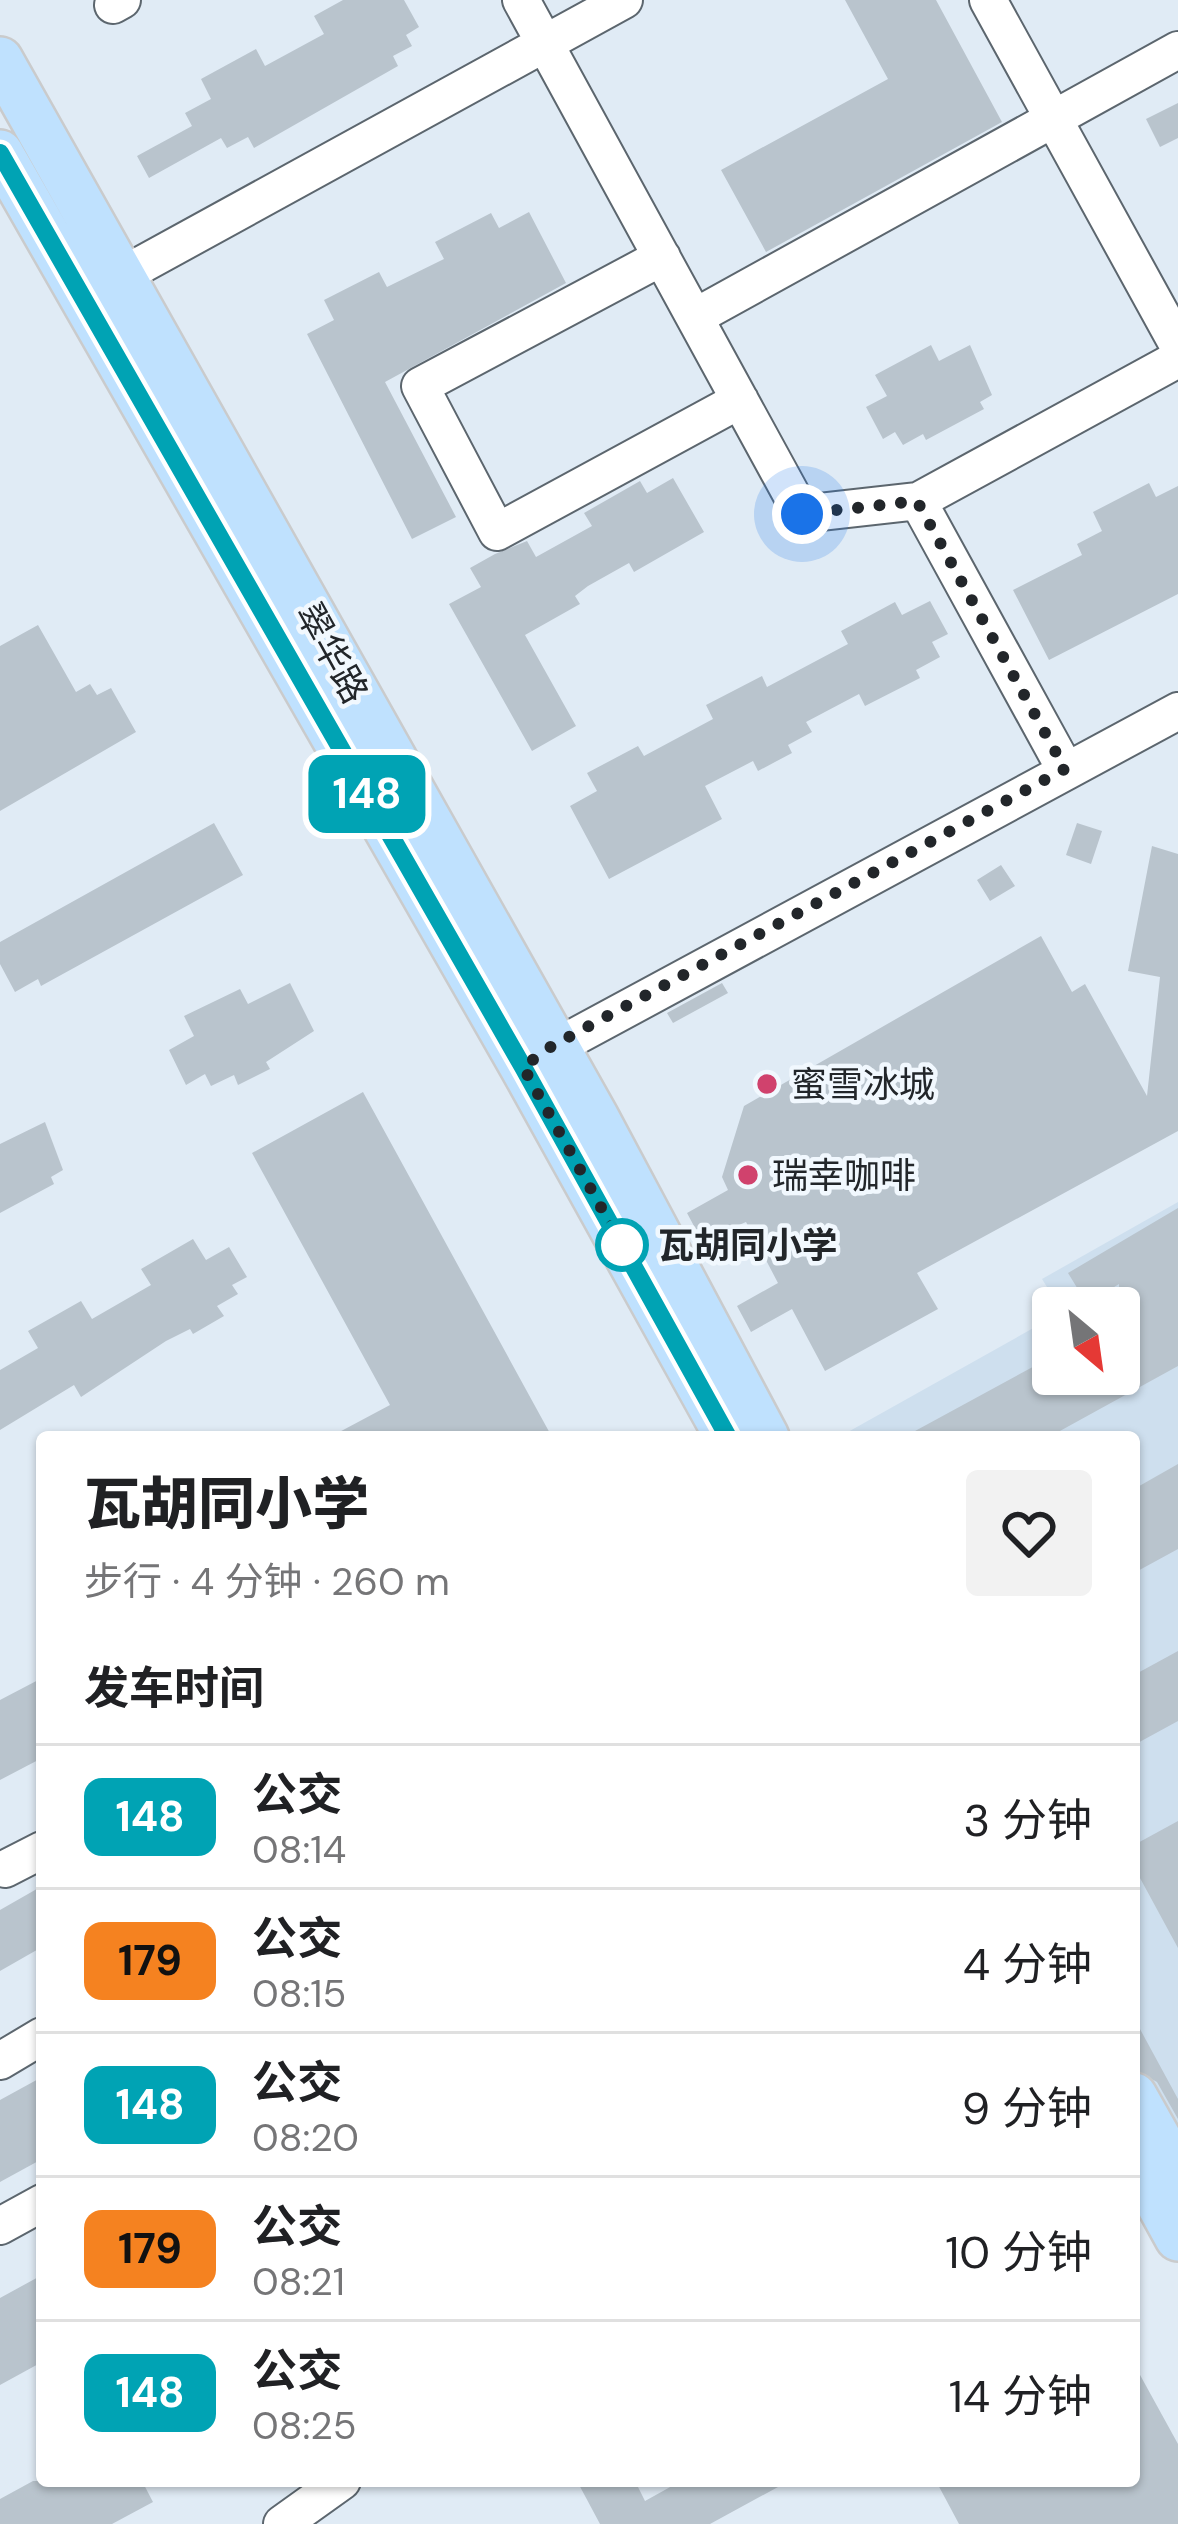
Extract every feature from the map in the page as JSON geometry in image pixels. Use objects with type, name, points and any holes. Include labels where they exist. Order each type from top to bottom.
[{"type":"main road","name":"翠华路","points":[[0,60],[121,275],[537,1056],[725,1431]]},
{"type":"main road","name":"翠华路","points":[[0,153],[762,1431]]},
{"type":"main road","points":[[1140,2107],[1178,2174]]},
{"type":"main road","points":[[1140,2169],[1178,2237]]},
{"type":"street","points":[[521,0],[802,514],[917,501],[1178,359]]},
{"type":"street","points":[[121,275],[624,0]]},
{"type":"street","points":[[988,0],[1178,345]]},
{"type":"street","points":[[695,317],[1178,50]]},
{"type":"street","points":[[662,257],[420,386],[497,532],[740,400]]},
{"type":"street","points":[[917,501],[1065,769]]},
{"type":"street","points":[[537,1056],[1178,711]]},
{"type":"street","points":[[5,1869],[36,1853]]},
{"type":"street","points":[[0,2061],[36,2040]]},
{"type":"street","points":[[0,2226],[36,2206]]},
{"type":"street","points":[[282,2524],[323,2487]]},
{"type":"shaded area","points":[[1178,1202],[1178,2165],[1140,2100],[1140,1431],[850,1431],[1032,1329],[1032,1395],[1140,1395],[1140,1287],[1047,1287],[1042,1279]]},
{"type":"building","points":[[343,0],[404,0],[419,27],[406,35],[412,46],[393,56],[398,66],[254,148],[248,137],[227,148],[221,138],[149,178],[137,156],[192,126],[185,113],[211,99],[201,79],[256,49],[265,66],[324,34],[314,16]]},
{"type":"building","points":[[845,0],[936,0],[1002,122],[766,252],[721,170],[888,79]]},
{"type":"building","points":[[1178,103],[1178,138],[1160,147],[1146,119]]},
{"type":"building","points":[[529,212],[566,283],[385,382],[456,517],[412,539],[307,334],[334,320],[324,300],[379,272],[387,287],[444,259],[435,242],[491,213],[499,228]]},
{"type":"building","points":[[931,345],[939,361],[970,345],[992,395],[980,402],[984,409],[926,440],[923,434],[903,445],[895,432],[883,439],[866,407],[887,396],[875,375]]},
{"type":"building","points":[[673,478],[704,532],[634,572],[629,563],[588,586],[575,596],[580,604],[525,635],[576,726],[532,751],[449,604],[481,587],[470,568],[527,541],[536,557],[592,526],[584,513],[640,481],[647,493]]},
{"type":"building","points":[[1149,483],[1156,497],[1178,486],[1178,594],[1049,660],[1013,590],[1082,555],[1077,544],[1102,531],[1093,512]]},
{"type":"building","points":[[930,601],[948,634],[932,642],[940,657],[916,670],[920,678],[865,706],[859,694],[806,722],[812,732],[788,745],[792,753],[758,771],[753,761],[705,786],[722,819],[609,879],[570,806],[597,791],[587,773],[638,746],[644,756],[713,719],[706,705],[762,676],[767,687],[848,644],[841,631],[895,602],[902,615]]},
{"type":"building","points":[[38,625],[76,692],[90,684],[97,695],[111,688],[136,732],[0,811],[0,646]]},
{"type":"building","points":[[214,823],[243,875],[41,986],[38,979],[15,992],[0,964],[0,942]]},
{"type":"building","points":[[1077,823],[1102,831],[1091,864],[1066,855]]},
{"type":"building","points":[[1152,846],[1178,854],[1178,1131],[917,1273],[938,1309],[825,1371],[792,1309],[751,1332],[737,1306],[778,1283],[746,1222],[702,1241],[687,1213],[728,1190],[722,1177],[744,1106],[1041,936],[1072,992],[1085,984],[1147,1096],[1160,977],[1128,971]]},
{"type":"building","points":[[1001,865],[1015,886],[990,901],[977,880]]},
{"type":"building","points":[[290,983],[314,1031],[266,1062],[270,1069],[238,1085],[234,1075],[211,1086],[205,1074],[186,1085],[169,1050],[194,1036],[184,1016],[240,989],[248,1004]]},
{"type":"building","points":[[722,983],[728,993],[673,1023],[667,1013]]},
{"type":"building","points":[[363,1092],[549,1431],[341,1431],[390,1405],[252,1153]]},
{"type":"building","points":[[45,1122],[63,1170],[51,1177],[54,1184],[0,1213],[0,1144]]},
{"type":"building","points":[[1178,1208],[1178,1366],[1140,1387],[1140,1287],[1077,1287],[1068,1273]]},
{"type":"building","points":[[193,1239],[206,1260],[229,1247],[247,1277],[232,1285],[238,1294],[217,1306],[224,1316],[193,1334],[190,1329],[166,1341],[81,1397],[74,1385],[0,1430],[0,1370],[38,1348],[28,1331],[81,1301],[92,1319],[151,1285],[141,1269]]},
{"type":"building","points":[[1032,1367],[1032,1395],[1125,1395],[1060,1431],[915,1431]]},
{"type":"building","points":[[1178,1464],[1178,1549],[1140,1570],[1140,1486]]},
{"type":"building","points":[[1178,1651],[1178,1721],[1140,1742],[1140,1672]]},
{"type":"building","points":[[36,1681],[36,1761],[0,1780],[0,1700]]},
{"type":"building","points":[[1178,1821],[1178,1948],[1140,1878],[1140,1842]]},
{"type":"building","points":[[36,1889],[36,1950],[0,1971],[0,1910]]},
{"type":"building","points":[[1140,2029],[1178,2099],[1178,2119],[1157,2082],[1140,2072]]},
{"type":"building","points":[[36,2080],[36,2162],[0,2182],[0,2100]]},
{"type":"building","points":[[36,2278],[36,2365],[0,2385],[0,2298]]},
{"type":"building","points":[[1140,2375],[1178,2444],[1178,2524],[959,2524],[939,2487],[1140,2487]]},
{"type":"building","points":[[36,2481],[36,2487],[145,2487],[153,2502],[112,2524],[0,2524],[0,2499]]},
{"type":"building","points":[[580,2487],[638,2487],[645,2501],[670,2487],[778,2487],[710,2524],[600,2524]]},
{"type":"bus line","name":"148","points":[[0,153],[523,1067],[725,1431]]},
{"type":"place","name":"蜜雪冰城","points":[[767,1084]]},
{"type":"place","name":"瑞幸咖啡","points":[[748,1175]]},
{"type":"place","name":"瓦胡同小学","points":[[622,1245]]},
{"type":"route","points":[[622,1245],[523,1067],[552,1046],[1065,769],[917,501],[802,514]]}]
